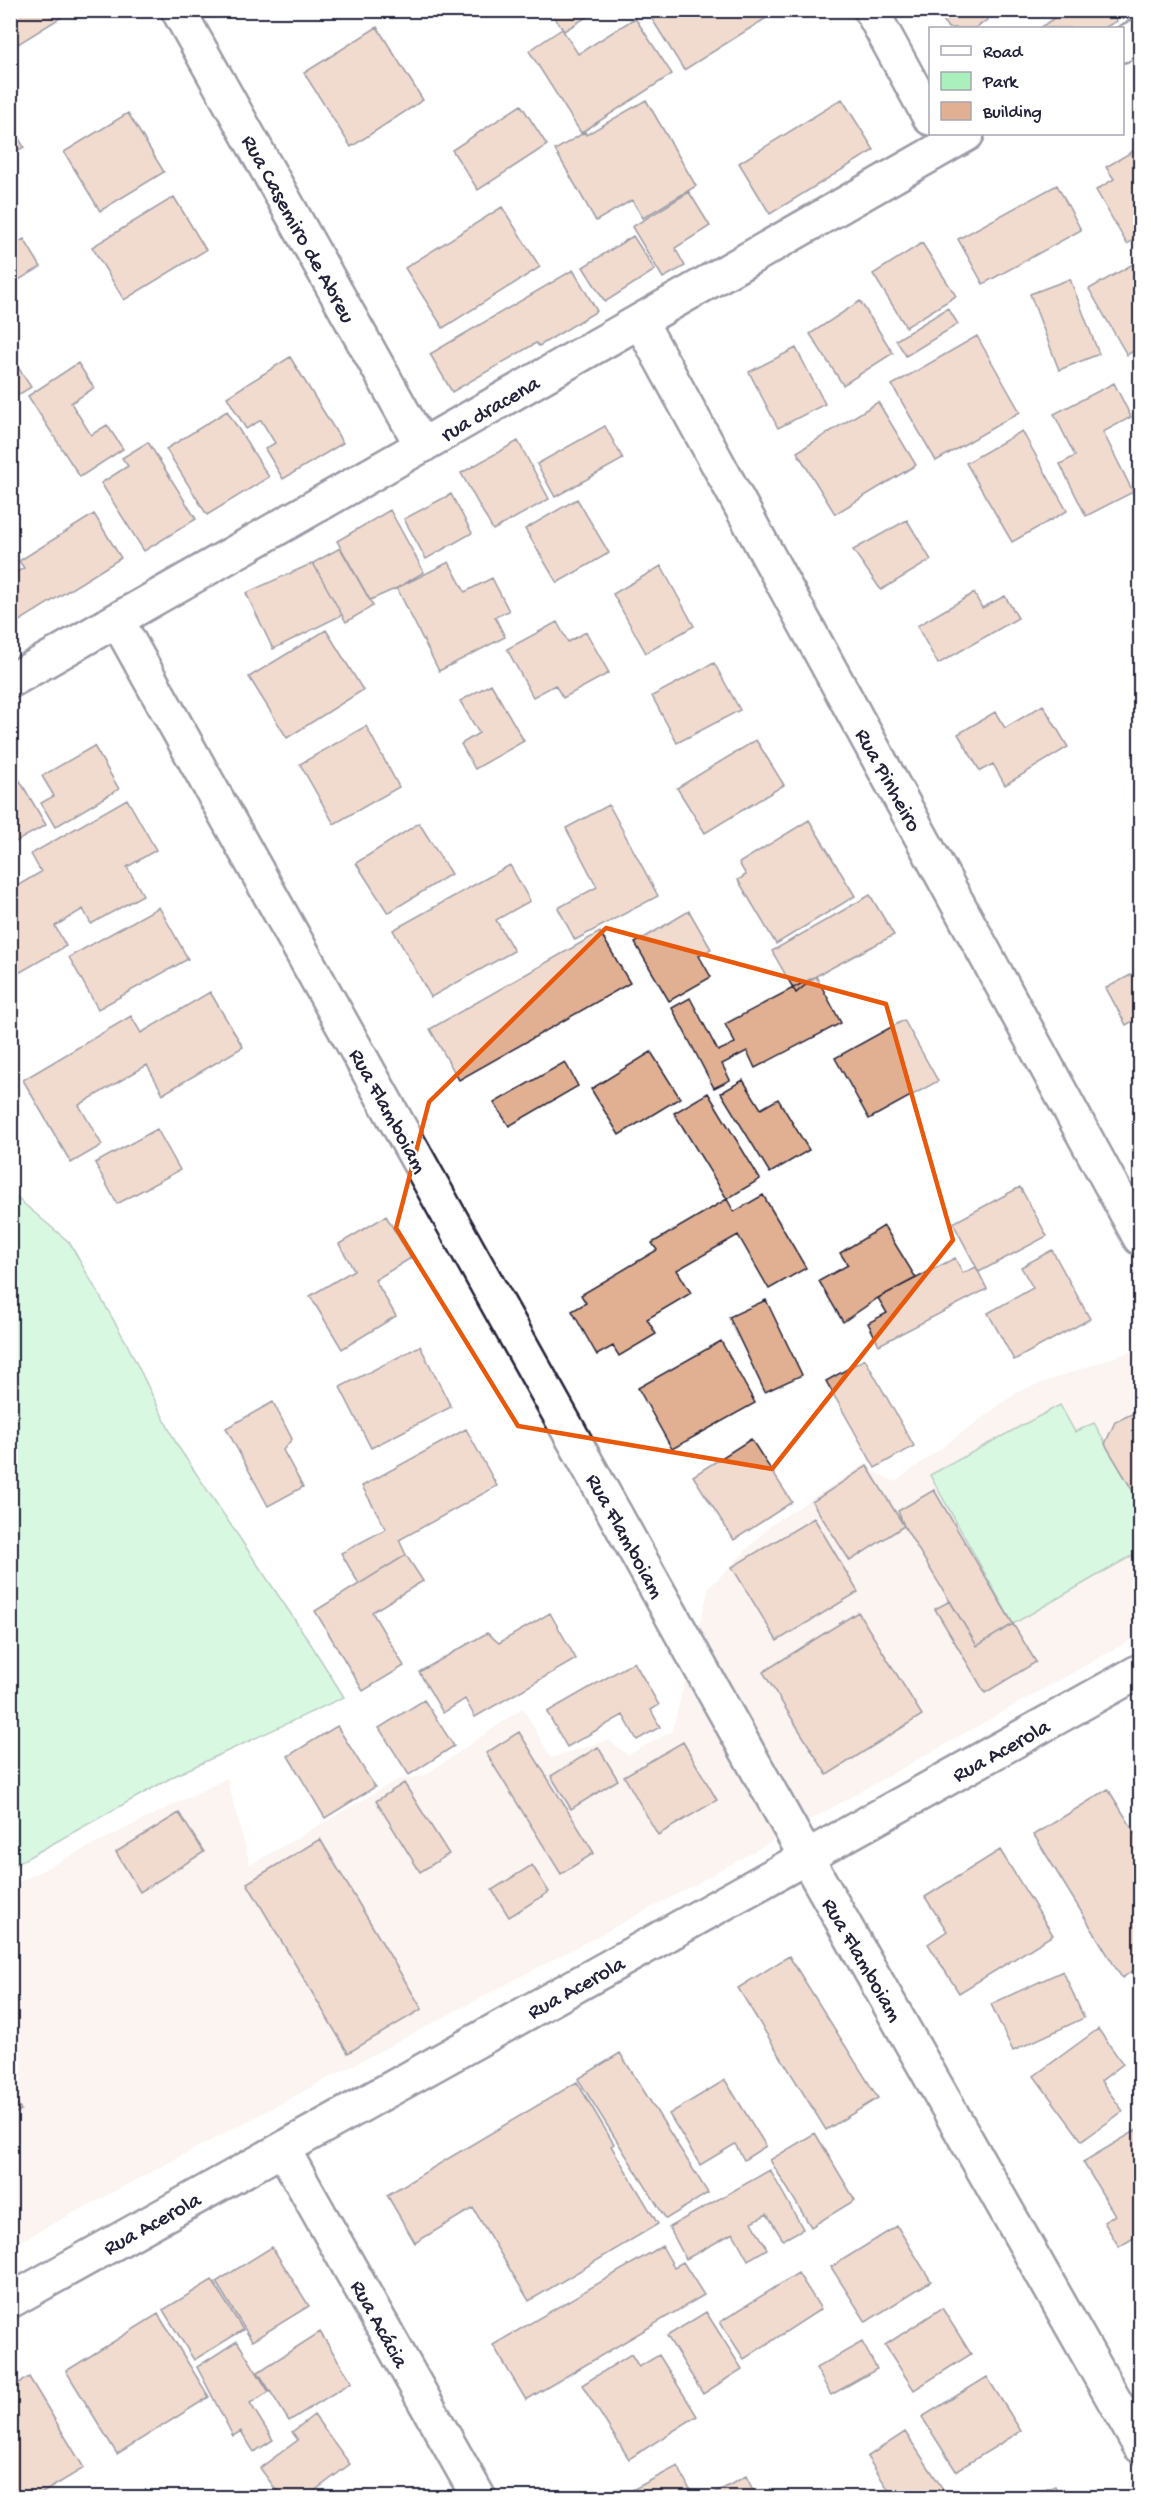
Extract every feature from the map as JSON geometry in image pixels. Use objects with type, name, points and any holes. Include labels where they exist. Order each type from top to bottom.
[{"type":"street","name":"Rua Casemiro de Abreu","points":[[177,10],[422,446]]},
{"type":"street","points":[[871,10],[929,116]]},
{"type":"street","points":[[1124,44],[1140,35]]},
{"type":"street","name":"rua dracena","points":[[10,681],[640,321],[951,138]]},
{"type":"street","name":"Rua Pinheiro","points":[[640,321],[1140,1238]]},
{"type":"street","name":"Rua Flamboiam","points":[[117,620],[806,1857],[1140,2446]]},
{"type":"street","name":"Rua Acerola","points":[[10,2301],[1140,1671]]},
{"type":"street","name":"Rua Acácia","points":[[283,2149],[479,2498]]},
{"type":"highlighted area","points":[[606,928],[886,1004],[953,1240],[772,1469],[518,1426],[396,1228],[429,1102]]},
{"type":"shaded area","points":[[1140,1348],[1140,1635],[690,1887],[11,2246],[11,1886],[227,1778],[250,1865],[397,1780],[424,1776],[523,1708],[551,1758],[608,1740],[628,1755],[672,1731],[709,1588],[771,1525],[867,1463],[873,1471],[895,1482],[1019,1391]]},
{"type":"green space","points":[[11,1193],[69,1242],[126,1342],[177,1445],[344,1697],[178,1774],[11,1867]]},
{"type":"green space","points":[[1060,1405],[1075,1432],[1094,1423],[1140,1503],[1140,1551],[1013,1624],[930,1475]]},
{"type":"building","points":[[10,10],[73,10],[10,49]]},
{"type":"building","points":[[549,10],[598,10],[564,31]]},
{"type":"building","points":[[659,10],[763,10],[768,17],[684,70],[650,16]]},
{"type":"building","points":[[951,10],[982,10],[988,20],[977,27],[947,27],[941,17]]},
{"type":"building","points":[[1066,10],[1110,10],[1117,21],[1106,27],[1041,27]]},
{"type":"building","points":[[635,18],[672,74],[581,133],[529,51],[562,29],[578,54]]},
{"type":"building","points":[[377,27],[423,100],[351,147],[304,73]]},
{"type":"building","points":[[842,99],[874,150],[770,214],[739,163]]},
{"type":"building","points":[[646,100],[696,186],[643,218],[632,200],[596,221],[555,150]]},
{"type":"building","points":[[521,105],[547,145],[478,190],[452,150]]},
{"type":"building","points":[[128,113],[164,172],[100,211],[64,152]]},
{"type":"building","points":[[10,124],[24,147],[10,155]]},
{"type":"building","points":[[1140,147],[1140,236],[1127,244],[1096,190],[1114,179],[1106,167]]},
{"type":"building","points":[[1057,185],[1081,230],[983,284],[958,239]]},
{"type":"building","points":[[689,192],[710,226],[675,248],[685,266],[663,278],[632,227]]},
{"type":"building","points":[[174,197],[206,250],[124,300],[92,247]]},
{"type":"building","points":[[502,207],[540,267],[443,328],[405,268]]},
{"type":"building","points":[[633,236],[655,270],[605,302],[583,267]]},
{"type":"building","points":[[24,239],[41,267],[10,285],[10,247]]},
{"type":"building","points":[[922,243],[956,296],[906,327],[873,274]]},
{"type":"building","points":[[1140,260],[1140,347],[1127,355],[1089,289]]},
{"type":"building","points":[[573,270],[597,311],[539,346],[536,343],[452,392],[430,354]]},
{"type":"building","points":[[1070,279],[1099,354],[1059,370],[1030,294]]},
{"type":"building","points":[[860,301],[893,353],[843,385],[810,334]]},
{"type":"building","points":[[948,308],[958,324],[906,356],[896,340]]},
{"type":"building","points":[[977,336],[1020,412],[936,461],[892,385]]},
{"type":"building","points":[[796,348],[825,404],[778,428],[749,372]]},
{"type":"building","points":[[10,355],[31,387],[10,400]]},
{"type":"building","points":[[290,357],[343,443],[283,479],[265,449],[275,443],[261,420],[246,429],[227,397]]},
{"type":"building","points":[[78,363],[94,388],[71,403],[91,435],[107,425],[123,449],[80,477],[28,396]]},
{"type":"building","points":[[1114,383],[1131,417],[1103,432],[1133,492],[1086,516],[1060,464],[1075,456],[1054,414]]},
{"type":"building","points":[[878,402],[916,465],[835,514],[797,452]]},
{"type":"building","points":[[227,411],[269,477],[207,515],[166,449]]},
{"type":"building","points":[[605,426],[623,459],[555,497],[537,464]]},
{"type":"building","points":[[1022,431],[1067,511],[1012,542],[966,463]]},
{"type":"building","points":[[518,441],[549,499],[493,530],[461,473]]},
{"type":"building","points":[[148,442],[196,519],[144,551],[101,483],[128,466],[122,458]]},
{"type":"building","points":[[451,494],[472,533],[426,559],[404,519]]},
{"type":"building","points":[[577,499],[609,553],[557,583],[525,529]]},
{"type":"building","points":[[390,510],[424,572],[370,600],[337,541]]},
{"type":"building","points":[[94,514],[121,558],[10,627],[10,576],[24,568],[19,561]]},
{"type":"building","points":[[907,520],[931,560],[881,590],[853,550]]},
{"type":"building","points":[[340,548],[373,606],[346,622],[313,563]]},
{"type":"building","points":[[449,562],[465,592],[492,578],[509,611],[495,617],[505,637],[439,671],[397,588]]},
{"type":"building","points":[[313,563],[342,615],[273,649],[246,593]]},
{"type":"building","points":[[661,566],[694,626],[646,653],[613,594]]},
{"type":"building","points":[[974,593],[982,608],[1005,596],[1018,618],[938,664],[917,626]]},
{"type":"building","points":[[557,622],[568,642],[586,632],[609,673],[563,698],[555,685],[533,697],[507,649]]},
{"type":"building","points":[[326,630],[363,690],[287,738],[249,677]]},
{"type":"building","points":[[714,663],[740,710],[677,743],[652,696]]},
{"type":"building","points":[[491,684],[524,741],[475,769],[461,744],[479,733],[460,701]]},
{"type":"building","points":[[1043,705],[1068,747],[1005,785],[993,764],[980,771],[958,734],[995,712],[1005,728]]},
{"type":"building","points":[[366,726],[399,787],[334,824],[300,764]]},
{"type":"building","points":[[756,740],[784,785],[705,833],[677,788]]},
{"type":"building","points":[[94,746],[119,789],[55,827],[41,803],[54,796],[42,776]]},
{"type":"building","points":[[10,764],[46,825],[10,845]]},
{"type":"building","points":[[127,799],[156,850],[127,867],[143,895],[91,924],[83,909],[55,926],[66,946],[10,978],[10,933],[18,928],[10,914],[10,890],[41,872],[31,854]]},
{"type":"building","points":[[609,805],[658,896],[575,940],[558,908],[597,887],[566,828]]},
{"type":"building","points":[[809,820],[855,896],[776,944],[738,880],[746,875],[739,863]]},
{"type":"building","points":[[419,823],[451,874],[388,913],[356,863]]},
{"type":"building","points":[[510,865],[530,901],[496,920],[514,951],[431,997],[393,930]]},
{"type":"building","points":[[870,895],[894,935],[816,976],[796,993],[772,951]]},
{"type":"building","points":[[159,907],[188,959],[98,1009],[69,957]]},
{"type":"building","points":[[689,911],[711,949],[699,956],[711,977],[669,1001],[635,943]]},
{"type":"building","points":[[600,932],[630,983],[459,1080],[430,1029]]},
{"type":"building","points":[[1140,970],[1140,1017],[1126,1025],[1106,988]]},
{"type":"building","points":[[816,976],[841,1023],[755,1068],[747,1051],[722,1064],[730,1080],[714,1088],[672,1008],[690,998],[718,1051],[735,1043],[725,1024]]},
{"type":"building","points":[[210,992],[243,1047],[163,1094],[147,1065],[79,1105],[102,1145],[71,1163],[23,1080],[131,1016],[141,1033]]},
{"type":"building","points":[[904,1020],[938,1081],[869,1119],[835,1058]]},
{"type":"building","points":[[651,1052],[680,1098],[619,1135],[591,1089]]},
{"type":"building","points":[[565,1062],[578,1086],[509,1126],[494,1103]]},
{"type":"building","points":[[743,1080],[761,1109],[778,1099],[809,1150],[770,1173],[721,1093]]},
{"type":"building","points":[[708,1093],[760,1179],[727,1199],[674,1113]]},
{"type":"building","points":[[157,1129],[180,1170],[117,1204],[95,1163]]},
{"type":"building","points":[[1020,1187],[1047,1236],[979,1272],[953,1223]]},
{"type":"building","points":[[763,1195],[806,1268],[769,1289],[738,1235],[677,1270],[691,1293],[647,1319],[656,1334],[619,1356],[613,1346],[597,1355],[572,1311],[586,1303],[581,1295],[657,1250],[652,1243],[727,1199],[734,1212]]},
{"type":"building","points":[[386,1216],[411,1258],[375,1280],[396,1316],[342,1349],[310,1296],[354,1270],[339,1244]]},
{"type":"building","points":[[884,1226],[916,1278],[878,1298],[843,1322],[819,1281],[848,1265],[840,1253]]},
{"type":"building","points":[[1052,1250],[1090,1319],[1014,1360],[988,1313],[1033,1288],[1021,1267]]},
{"type":"building","points":[[955,1258],[963,1273],[976,1267],[987,1289],[879,1345],[868,1323],[887,1313],[878,1298]]},
{"type":"building","points":[[766,1300],[802,1375],[765,1392],[729,1317]]},
{"type":"building","points":[[721,1341],[755,1403],[672,1449],[638,1388]]},
{"type":"building","points":[[420,1346],[451,1407],[371,1448],[340,1387]]},
{"type":"building","points":[[865,1359],[914,1446],[875,1468],[826,1381]]},
{"type":"building","points":[[273,1402],[292,1439],[283,1450],[303,1487],[268,1506],[226,1428]]},
{"type":"building","points":[[1140,1410],[1140,1503],[1105,1444],[1115,1422]]},
{"type":"building","points":[[466,1429],[497,1486],[399,1540],[406,1555],[359,1584],[341,1553],[386,1529],[362,1486]]},
{"type":"building","points":[[751,1439],[792,1502],[734,1540],[693,1476]]},
{"type":"building","points":[[867,1466],[904,1526],[850,1561],[812,1502]]},
{"type":"building","points":[[934,1490],[1013,1624],[977,1646],[904,1526],[898,1511]]},
{"type":"building","points":[[814,1518],[858,1592],[777,1641],[732,1567]]},
{"type":"building","points":[[406,1555],[423,1581],[372,1612],[404,1666],[363,1691],[315,1611]]},
{"type":"building","points":[[950,1601],[977,1646],[1013,1624],[1036,1662],[985,1693],[935,1609]]},
{"type":"building","points":[[858,1612],[922,1715],[827,1775],[763,1672]]},
{"type":"building","points":[[550,1613],[576,1659],[475,1717],[465,1699],[443,1713],[419,1672],[487,1633],[499,1643]]},
{"type":"building","points":[[634,1662],[659,1705],[651,1710],[660,1727],[637,1740],[623,1715],[567,1747],[547,1712]]},
{"type":"building","points":[[424,1700],[454,1746],[409,1775],[379,1728]]},
{"type":"building","points":[[337,1726],[375,1787],[325,1818],[288,1756]]},
{"type":"building","points":[[519,1732],[594,1853],[561,1874],[486,1753]]},
{"type":"building","points":[[683,1742],[717,1800],[658,1835],[624,1776]]},
{"type":"building","points":[[598,1747],[618,1780],[571,1809],[551,1776]]},
{"type":"building","points":[[404,1783],[449,1854],[420,1872],[376,1801]]},
{"type":"building","points":[[1108,1789],[1140,1841],[1140,1966],[1122,1978],[1034,1835]]},
{"type":"building","points":[[179,1813],[204,1852],[140,1892],[116,1852]]},
{"type":"building","points":[[320,1839],[422,2009],[348,2053],[247,1883]]},
{"type":"building","points":[[1000,1850],[1053,1935],[959,1993],[928,1944],[947,1931],[925,1897]]},
{"type":"building","points":[[532,1865],[549,1892],[509,1917],[492,1890]]},
{"type":"building","points":[[789,1956],[878,2098],[826,2130],[738,1988]]},
{"type":"building","points":[[1063,1971],[1084,2018],[1013,2051],[991,2004]]},
{"type":"building","points":[[1098,2029],[1123,2064],[1101,2081],[1123,2111],[1082,2141],[1034,2076]]},
{"type":"building","points":[[620,2053],[708,2193],[666,2219],[578,2079]]},
{"type":"building","points":[[725,2080],[766,2146],[744,2160],[735,2144],[700,2165],[669,2114]]},
{"type":"building","points":[[577,2082],[614,2144],[611,2146],[658,2224],[529,2301],[473,2208],[415,2243],[387,2195]]},
{"type":"building","points":[[10,2094],[21,2110],[10,2117]]},
{"type":"building","points":[[1140,2128],[1140,2234],[1119,2247],[1104,2222],[1115,2215],[1083,2162]]},
{"type":"building","points":[[815,2133],[855,2200],[811,2227],[770,2160]]},
{"type":"building","points":[[770,2170],[803,2229],[783,2240],[767,2214],[752,2222],[767,2249],[748,2260],[733,2233],[686,2259],[669,2227]]},
{"type":"building","points":[[897,2226],[931,2281],[866,2322],[831,2267]]},
{"type":"building","points":[[662,2246],[674,2267],[683,2262],[704,2295],[526,2400],[493,2345]]},
{"type":"building","points":[[272,2247],[309,2306],[252,2341],[216,2282]]},
{"type":"building","points":[[1140,2261],[1140,2278],[1133,2266]]},
{"type":"building","points":[[798,2273],[821,2309],[744,2359],[720,2322]]},
{"type":"building","points":[[212,2280],[243,2330],[194,2360],[163,2310]]},
{"type":"building","points":[[942,2308],[971,2354],[914,2390],[885,2345]]},
{"type":"building","points":[[706,2312],[742,2369],[703,2394],[667,2336]]},
{"type":"building","points":[[158,2314],[209,2397],[117,2454],[66,2371]]},
{"type":"building","points":[[320,2332],[352,2382],[289,2421],[258,2372]]},
{"type":"building","points":[[237,2341],[269,2392],[250,2403],[273,2440],[254,2452],[241,2431],[233,2436],[197,2367]]},
{"type":"building","points":[[862,2342],[877,2369],[831,2395],[816,2368]]},
{"type":"building","points":[[631,2354],[639,2367],[659,2355],[697,2416],[629,2459],[582,2385]]},
{"type":"building","points":[[29,2377],[84,2468],[34,2498],[10,2498],[10,2402],[13,2400],[10,2388]]},
{"type":"building","points":[[987,2377],[1021,2431],[956,2471],[922,2417]]},
{"type":"building","points":[[314,2415],[350,2464],[305,2498],[282,2498],[260,2468],[298,2440],[292,2432]]},
{"type":"building","points":[[905,2432],[945,2492],[937,2498],[894,2498],[867,2457]]},
{"type":"building","points":[[678,2466],[694,2498],[617,2498]]},
{"type":"building","points":[[746,2476],[757,2498],[706,2498]]},
{"type":"building","points":[[1055,2486],[1060,2498],[1025,2498]]}]
